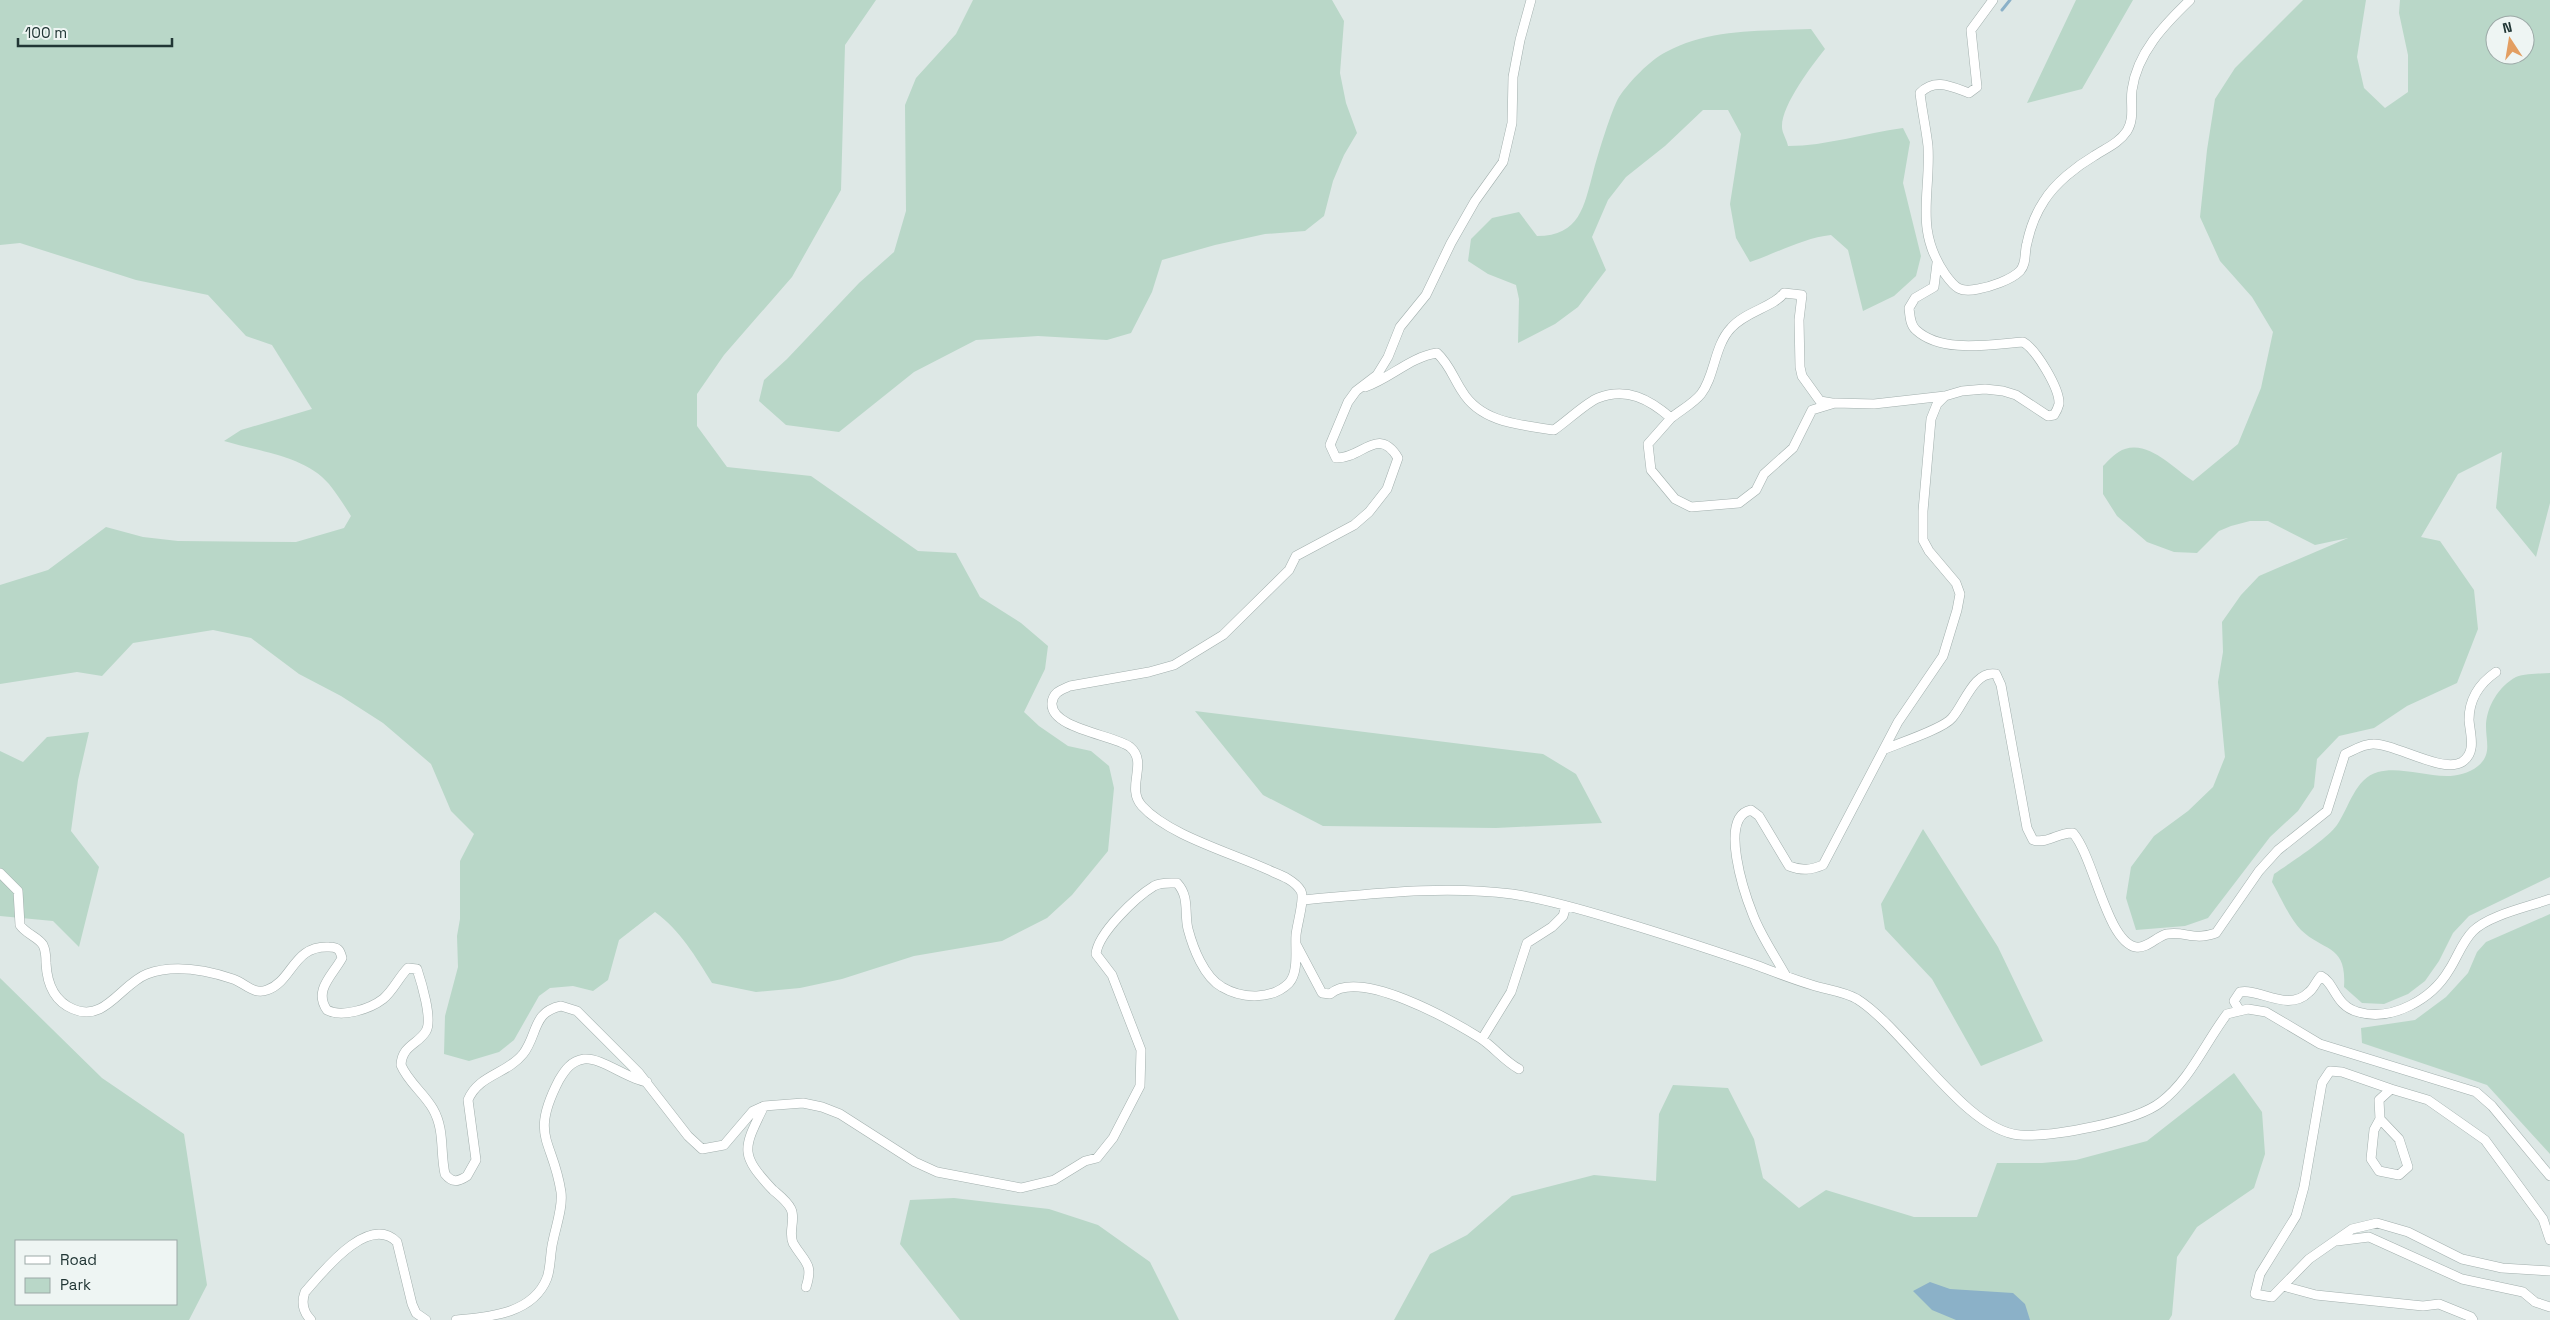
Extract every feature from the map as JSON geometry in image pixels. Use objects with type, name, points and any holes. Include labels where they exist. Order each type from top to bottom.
[{"type":"street","points":[[0,873],[18,891],[20,925],[42,944],[46,951],[47,974],[55,996],[63,1004],[80,1012],[96,1012],[106,1006],[132,982],[146,974],[173,968],[219,975],[236,980],[258,992],[266,991],[275,986],[308,951],[335,947],[340,951],[342,958],[324,986],[321,995],[327,1010],[341,1014],[364,1008],[383,999],[408,968],[416,969],[429,1022],[426,1031],[406,1049],[401,1065],[404,1072],[433,1108],[440,1125],[443,1164],[445,1174],[449,1180],[461,1180],[467,1176],[476,1160],[468,1100],[472,1091],[478,1083],[518,1060],[528,1046],[535,1025],[545,1013],[556,1007],[568,1006],[577,1011],[647,1082],[688,1136],[702,1149],[724,1145],[753,1111],[764,1106],[789,1103],[822,1107],[840,1114],[915,1162],[937,1172],[1021,1188],[1048,1182],[1085,1161],[1096,1158],[1113,1138],[1140,1086],[1141,1050],[1112,975],[1096,954],[1100,940],[1122,914],[1154,886],[1163,882],[1177,883],[1183,889],[1187,908],[1188,928],[1200,960],[1221,987],[1238,993],[1262,996],[1278,992],[1291,981],[1296,965],[1298,917],[1303,900],[1301,891],[1290,880],[1250,860],[1184,833],[1150,812],[1142,805],[1134,786],[1139,763],[1137,754],[1128,745],[1096,735],[1058,716],[1052,707],[1052,698],[1058,691],[1070,686],[1149,672],[1174,665],[1201,650],[1223,635],[1256,605],[1289,570],[1296,556],[1354,525],[1369,512],[1387,489],[1398,458],[1392,448],[1384,444],[1374,444],[1346,458],[1336,458],[1330,445],[1348,402],[1356,391],[1376,375],[1388,358],[1400,327],[1426,295],[1450,243],[1476,201],[1504,162],[1512,123],[1513,76],[1531,0]]},
{"type":"street","points":[[1993,0],[1971,30],[1977,87],[1969,93],[1938,83],[1927,86],[1920,93],[1928,145],[1924,217],[1928,238],[1937,263],[1955,289],[1965,292],[1982,289],[2020,272],[2026,260],[2026,244],[2032,225],[2044,200],[2059,182],[2092,157],[2117,142],[2127,131],[2132,118],[2132,92],[2139,63],[2167,22],[2190,0]]},
{"type":"street","points":[[1835,403],[1812,410],[1792,448],[1764,474],[1756,490],[1739,503],[1691,507],[1675,499],[1651,470],[1648,444],[1671,418],[1701,394],[1719,347],[1730,328],[1760,307],[1778,301],[1784,293],[1802,295],[1799,320],[1802,376],[1820,400],[1835,403],[1874,404],[1945,396],[1985,389],[2016,395],[2048,416],[2054,415],[2059,406],[2058,397],[2042,363],[2030,346],[2023,342],[1966,346],[1940,341],[1916,330],[1910,320],[1909,308],[1915,298],[1934,288],[1937,263]]},
{"type":"street","points":[[1356,391],[1380,382],[1422,355],[1437,353],[1448,363],[1462,392],[1473,407],[1513,424],[1554,430],[1596,398],[1624,392],[1654,404],[1671,418]]},
{"type":"street","points":[[1786,976],[1753,916],[1736,851],[1734,828],[1745,811],[1750,810],[1759,816],[1789,866],[1812,870],[1823,864],[1898,722],[1943,656],[1960,594],[1956,583],[1929,551],[1923,540],[1923,511],[1931,419],[1937,404],[1945,396]]},
{"type":"street","points":[[1885,749],[1951,720],[1970,691],[1982,677],[1990,673],[1996,674],[2001,686],[2027,828],[2033,840],[2043,843],[2065,833],[2073,833],[2081,843],[2095,875],[2109,919],[2123,940],[2135,947],[2142,947],[2166,934],[2193,938],[2216,933],[2259,871],[2272,857],[2327,811],[2345,754],[2359,747],[2374,744],[2434,762],[2451,765],[2461,762],[2471,752],[2472,735],[2469,720],[2478,689],[2496,672]]},
{"type":"street","points":[[1303,900],[1386,891],[1433,890],[1510,894],[1566,906],[1686,941],[1855,998],[1888,1025],[1976,1115],[2006,1131],[2019,1135],[2066,1132],[2116,1121],[2160,1103],[2179,1085],[2227,1014],[2248,1009],[2266,1012],[2320,1044],[2476,1092],[2492,1106],[2550,1176]]},
{"type":"street","points":[[2239,1010],[2234,1001],[2240,992],[2246,991],[2278,1000],[2304,997],[2321,976],[2325,978],[2337,998],[2348,1008],[2358,1013],[2376,1014],[2402,1009],[2418,1002],[2432,991],[2448,972],[2473,931],[2487,922],[2550,899]]},
{"type":"street","points":[[1482,1039],[1511,992],[1527,943],[1552,927],[1562,916],[1566,906]]},
{"type":"street","points":[[1296,944],[1322,993],[1330,994],[1336,989],[1352,987],[1378,991],[1426,1009],[1482,1039],[1509,1063],[1519,1069]]},
{"type":"street","points":[[456,1320],[496,1316],[511,1311],[534,1298],[547,1278],[561,1199],[543,1124],[547,1107],[565,1070],[573,1062],[590,1059],[634,1080],[647,1082]]},
{"type":"street","points":[[2550,1240],[2543,1219],[2485,1140],[2428,1100],[2342,1072],[2330,1071],[2322,1083],[2304,1187],[2296,1216],[2260,1274],[2255,1294],[2272,1297],[2309,1259],[2334,1241],[2352,1229],[2377,1223],[2408,1232],[2462,1259],[2502,1268],[2550,1271]]},
{"type":"street","points":[[2380,1119],[2399,1139],[2408,1167],[2399,1175],[2379,1172],[2372,1159],[2374,1130],[2380,1119],[2379,1100],[2391,1089]]},
{"type":"street","points":[[764,1106],[748,1144],[750,1162],[788,1203],[793,1212],[792,1242],[808,1262],[810,1275],[806,1287]]},
{"type":"street","points":[[311,1320],[304,1309],[302,1299],[305,1292],[345,1250],[369,1236],[383,1235],[393,1238],[397,1242],[412,1304],[416,1313],[426,1320]]},
{"type":"street","points":[[2334,1241],[2369,1237],[2462,1279],[2524,1292],[2535,1302],[2550,1307]]},
{"type":"street","points":[[2283,1286],[2316,1295],[2423,1306],[2439,1304],[2471,1317],[2473,1320]]},
{"type":"green space","points":[[0,0],[876,0],[845,45],[841,190],[792,277],[724,355],[697,394],[697,426],[727,467],[811,476],[918,551],[956,553],[980,597],[1021,623],[1048,646],[1045,669],[1024,712],[1039,726],[1068,746],[1091,751],[1109,766],[1114,788],[1108,851],[1072,895],[1047,918],[1002,941],[914,956],[842,979],[800,988],[756,992],[712,983],[680,936],[655,912],[619,940],[608,980],[593,991],[573,986],[550,988],[539,996],[514,1040],[499,1052],[469,1061],[444,1054],[445,1016],[458,967],[457,936],[460,919],[460,861],[474,834],[451,811],[431,764],[383,723],[341,696],[299,674],[251,638],[213,630],[133,643],[102,676],[77,672],[0,684],[0,585],[48,570],[106,527],[143,537],[178,541],[296,542],[344,528],[351,516],[329,484],[308,467],[280,456],[224,441],[241,430],[312,409],[272,345],[246,336],[208,295],[136,280],[20,243],[0,245]]},
{"type":"green space","points":[[973,0],[1332,0],[1344,21],[1340,73],[1346,103],[1357,133],[1344,155],[1333,181],[1324,216],[1305,231],[1265,234],[1215,245],[1162,260],[1152,292],[1131,333],[1107,340],[1038,336],[976,340],[914,372],[839,432],[786,425],[759,401],[764,380],[787,359],[859,283],[894,252],[906,211],[905,105],[916,78],[956,34]]},
{"type":"green space","points":[[2076,0],[2133,0],[2082,89],[2027,103]]},
{"type":"green space","points":[[2303,0],[2366,0],[2357,57],[2364,88],[2385,108],[2408,92],[2408,55],[2399,13],[2400,0],[2550,0],[2550,503],[2536,557],[2496,508],[2502,452],[2458,474],[2421,537],[2440,541],[2474,590],[2478,629],[2457,683],[2407,706],[2374,728],[2339,736],[2317,759],[2314,787],[2298,811],[2270,837],[2208,918],[2185,926],[2136,930],[2126,898],[2131,867],[2154,836],[2188,811],[2213,787],[2225,757],[2218,682],[2223,652],[2222,622],[2241,595],[2259,576],[2348,538],[2315,545],[2268,521],[2250,521],[2219,531],[2197,553],[2174,552],[2147,542],[2117,516],[2103,494],[2103,466],[2113,456],[2125,449],[2144,449],[2152,452],[2193,481],[2238,444],[2261,388],[2273,332],[2252,297],[2220,261],[2200,217],[2207,150],[2215,99],[2235,68]]},
{"type":"green space","points":[[1811,29],[1825,49],[1798,86],[1786,108],[1782,127],[1788,146],[1831,142],[1903,128],[1910,142],[1903,183],[1921,256],[1916,276],[1894,296],[1863,311],[1848,250],[1831,235],[1800,242],[1750,262],[1736,238],[1730,204],[1741,134],[1728,110],[1703,110],[1665,146],[1626,177],[1608,200],[1592,237],[1606,270],[1578,307],[1555,324],[1518,343],[1519,299],[1516,285],[1488,274],[1468,261],[1471,239],[1492,218],[1519,212],[1537,236],[1551,235],[1563,231],[1571,225],[1583,207],[1605,133],[1619,97],[1640,72],[1666,52],[1700,39],[1737,32]]},
{"type":"green space","points":[[2550,673],[2550,877],[2469,916],[2453,933],[2439,961],[2425,981],[2408,994],[2384,1004],[2362,1003],[2344,987],[2344,973],[2338,956],[2301,930],[2293,920],[2272,882],[2274,874],[2308,851],[2332,831],[2353,794],[2370,775],[2390,770],[2455,776],[2467,773],[2478,766],[2487,753],[2486,727],[2488,712],[2499,692],[2516,677],[2528,674]]},
{"type":"green space","points":[[1195,711],[1543,754],[1576,774],[1602,823],[1496,828],[1323,826],[1263,795]]},
{"type":"green space","points":[[89,732],[78,780],[71,831],[99,867],[79,947],[53,921],[0,916],[0,751],[23,762],[47,737]]},
{"type":"green space","points":[[1923,829],[1998,947],[2043,1041],[1981,1066],[1932,979],[1885,929],[1881,904]]},
{"type":"green space","points":[[2550,914],[2550,1154],[2487,1085],[2362,1043],[2361,1028],[2415,1020],[2446,997],[2468,973],[2477,952],[2486,942]]},
{"type":"green space","points":[[0,978],[102,1078],[184,1134],[207,1285],[189,1320],[0,1320]]},
{"type":"green space","points":[[2234,1073],[2262,1112],[2265,1154],[2254,1188],[2197,1227],[2177,1257],[2172,1315],[2169,1320],[1394,1320],[1430,1254],[1467,1235],[1512,1196],[1594,1175],[1656,1181],[1659,1114],[1673,1085],[1728,1088],[1754,1139],[1763,1178],[1799,1208],[1826,1190],[1914,1217],[1977,1217],[1997,1163],[2042,1163],[2076,1160],[2147,1141]]},
{"type":"green space","points":[[954,1198],[1049,1209],[1098,1225],[1150,1262],[1179,1320],[960,1320],[900,1244],[910,1200]]},
{"type":"water","points":[[1930,1282],[1950,1289],[2013,1293],[2025,1304],[2030,1320],[1956,1320],[1932,1310],[1913,1291]]},
{"type":"waterway","points":[[2002,10],[2010,0]]}]
